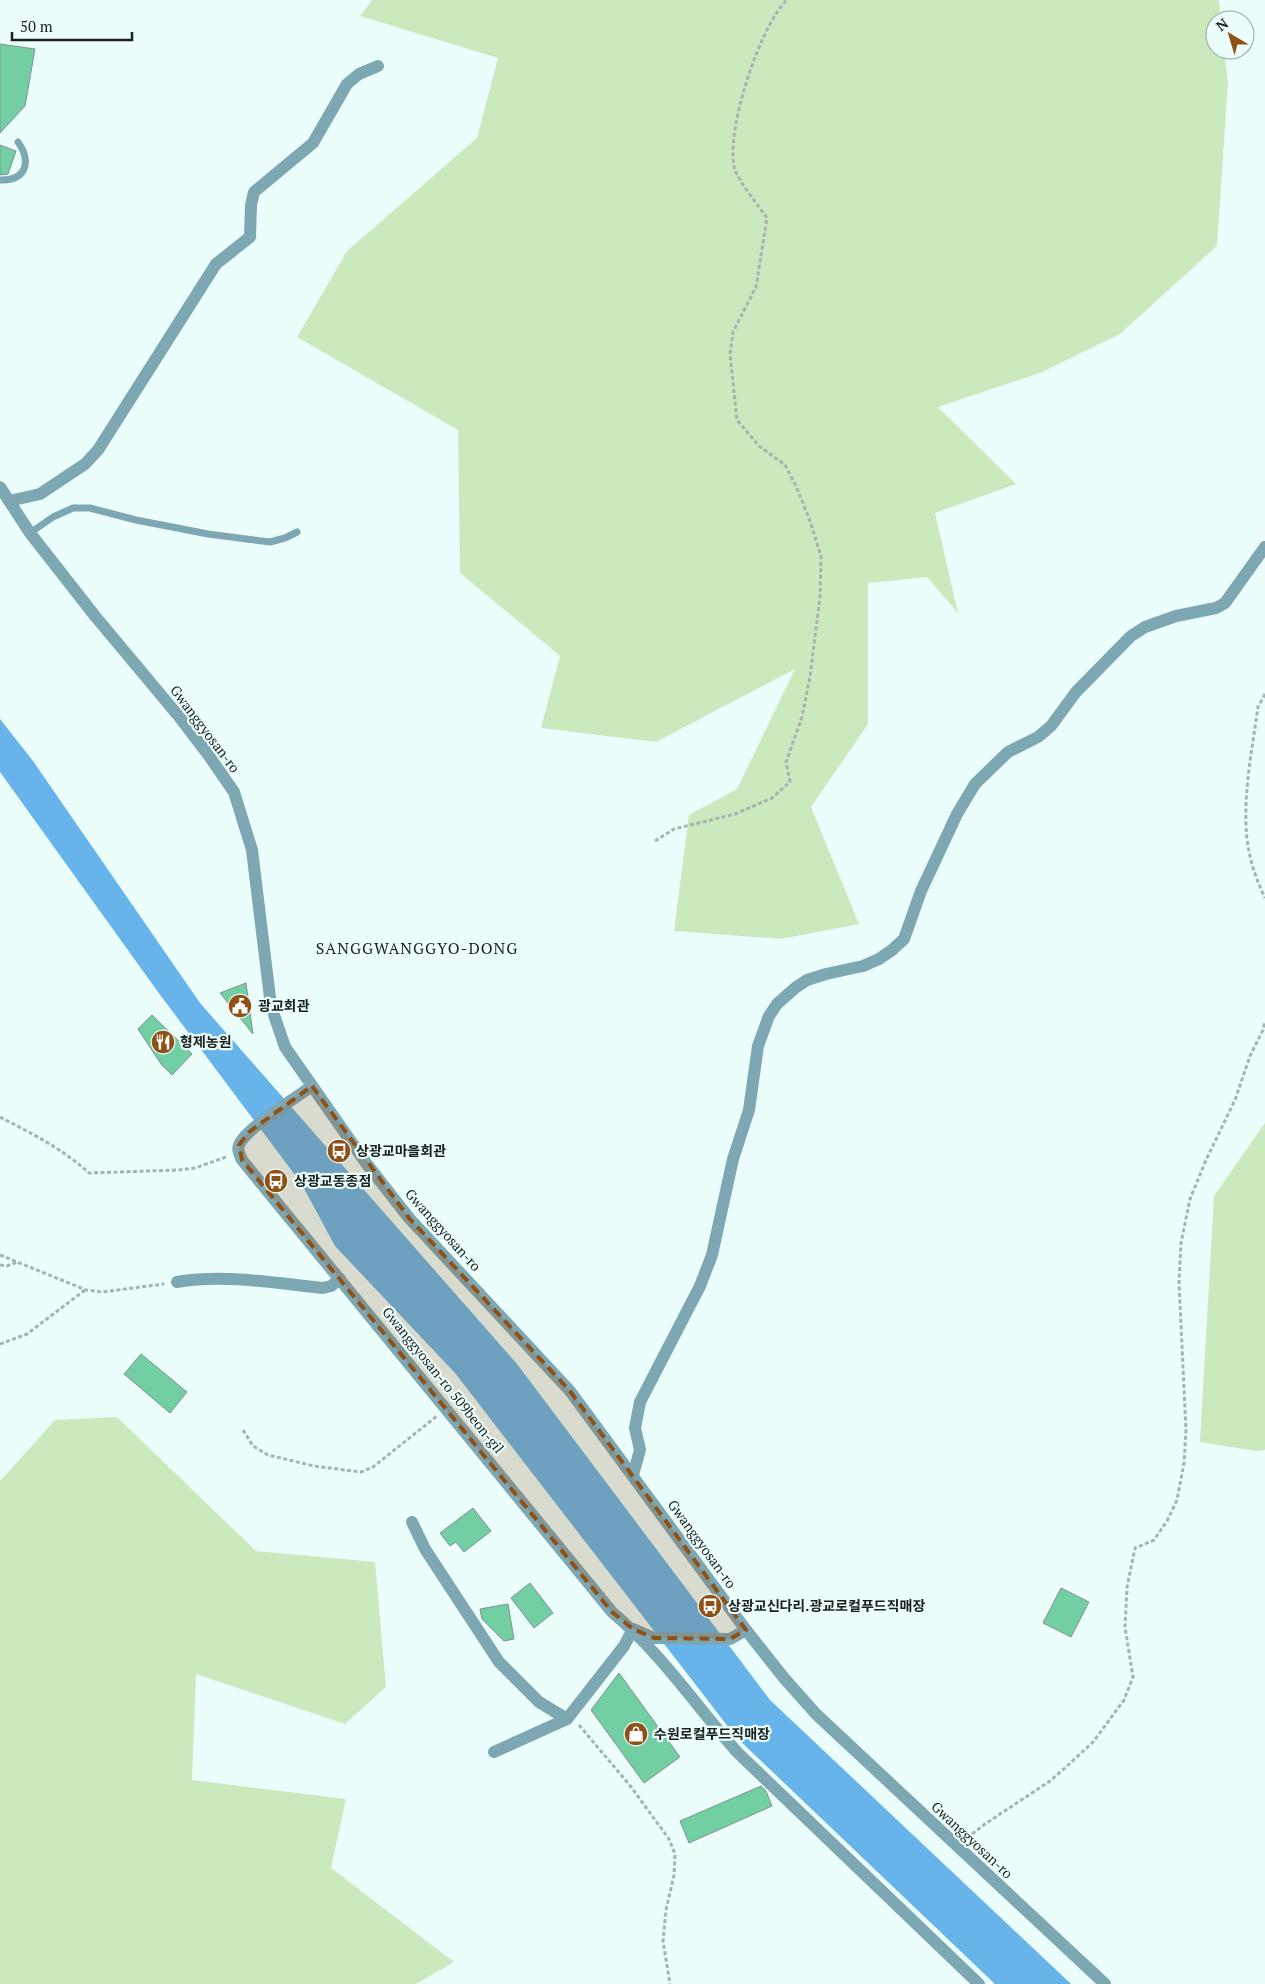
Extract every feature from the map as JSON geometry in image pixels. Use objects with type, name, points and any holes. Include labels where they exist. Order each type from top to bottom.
[{"type":"street","points":[[9,501],[40,494],[85,464],[98,450],[216,264],[250,237],[251,206],[254,192],[313,143],[347,84],[359,74],[378,66]]},
{"type":"street","name":"Gwanggyosan-ro","points":[[0,487],[30,533],[186,726],[234,792],[252,850],[271,1006],[285,1047],[366,1163],[409,1218],[570,1391],[746,1630],[784,1678],[816,1714],[1105,1984]]},
{"type":"street","points":[[633,1475],[640,1450],[635,1428],[640,1402],[700,1286],[712,1255],[733,1159],[749,1110],[758,1046],[773,1010],[795,988],[807,980],[863,966],[879,959],[904,939],[921,891],[953,822],[975,784],[1008,752],[1038,736],[1051,726],[1076,692],[1131,636],[1145,627],[1176,616],[1216,608],[1225,603],[1265,547]]},
{"type":"street","points":[[239,1149],[249,1132],[312,1086]]},
{"type":"street","name":"Gwanggyosan-ro 509beon-gil","points":[[239,1149],[242,1160],[612,1612],[633,1629],[654,1638],[730,1640],[746,1630]]},
{"type":"street","points":[[177,1282],[199,1278],[260,1281],[323,1288],[332,1286],[340,1279]]},
{"type":"street","points":[[412,1522],[425,1549],[499,1662],[539,1702],[567,1718]]},
{"type":"street","points":[[494,1752],[567,1718],[624,1646],[633,1629],[663,1661],[706,1717],[738,1753],[979,1984]]},
{"type":"lane","points":[[0,180],[15,178],[24,166],[26,161],[25,152],[18,142]]},
{"type":"lane","points":[[30,533],[53,517],[73,508],[90,508],[136,520],[208,534],[270,542],[297,532]]},
{"type":"path","points":[[655,841],[674,829],[735,814],[765,802],[790,782],[786,762],[802,717],[810,678],[820,597],[821,556],[796,486],[784,465],[760,446],[737,420],[730,354],[733,332],[756,287],[767,218],[735,170],[733,140],[742,97],[754,59],[779,7],[787,0]]},
{"type":"path","points":[[1265,694],[1258,707],[1246,810],[1248,850],[1265,898]]},
{"type":"path","points":[[957,1846],[985,1824],[1050,1780],[1093,1742],[1124,1700],[1133,1677],[1124,1627],[1127,1587],[1135,1548],[1154,1540],[1167,1521],[1177,1500],[1184,1463],[1186,1430],[1179,1283],[1181,1243],[1190,1199],[1206,1160],[1235,1100],[1250,1056],[1263,1030],[1265,1021]]},
{"type":"path","points":[[0,1117],[40,1138],[76,1161],[89,1173],[195,1168],[239,1149]]},
{"type":"path","points":[[0,1255],[86,1290],[102,1292],[177,1282]]},
{"type":"path","points":[[0,1265],[8,1266],[18,1262]]},
{"type":"path","points":[[0,1344],[26,1334],[86,1290]]},
{"type":"path","points":[[243,1430],[254,1446],[268,1455],[314,1466],[361,1472],[373,1467],[401,1446],[446,1407]]},
{"type":"path","points":[[567,1718],[582,1727],[632,1788],[669,1839],[676,1854],[674,1875],[666,1910],[663,1941],[670,1984]]},
{"type":"highlighted area","points":[[312,1086],[409,1218],[570,1391],[746,1630],[730,1639],[654,1638],[633,1629],[612,1612],[242,1160],[239,1145],[249,1132]]},
{"type":"green space","points":[[372,0],[1219,0],[1220,10],[1205,10],[1205,60],[1225,60],[1228,82],[1217,246],[1120,334],[1040,373],[938,407],[1016,484],[935,513],[958,613],[927,577],[868,583],[868,724],[811,807],[859,924],[781,939],[674,931],[689,815],[737,789],[795,669],[656,742],[541,728],[560,656],[460,573],[458,430],[297,337],[347,251],[477,138],[498,58],[360,16]]},
{"type":"green space","points":[[1265,1123],[1265,1450],[1256,1451],[1200,1442],[1214,1196]]},
{"type":"green space","points":[[117,1417],[256,1551],[375,1562],[386,1687],[345,1724],[196,1674],[192,1780],[346,1799],[331,1868],[454,1962],[416,1984],[0,1984],[0,1481],[55,1420]]},
{"type":"water","points":[[0,719],[33,761],[200,1003],[517,1364],[770,1700],[1071,1984],[995,1984],[736,1737],[455,1373],[335,1246],[301,1183],[158,992],[0,772]]},
{"type":"building","points":[[0,44],[35,49],[25,106],[0,133]]},
{"type":"building","points":[[0,145],[16,151],[8,174],[0,175]]},
{"type":"building","name":"광교회관","points":[[246,983],[253,1034],[220,993]]},
{"type":"building","name":"형제농원","points":[[152,1015],[192,1054],[172,1075],[161,1064],[138,1029]]},
{"type":"building","points":[[141,1354],[187,1392],[170,1413],[124,1374]]},
{"type":"building","points":[[473,1508],[491,1531],[464,1552],[456,1542],[450,1546],[440,1533]]},
{"type":"building","points":[[530,1583],[553,1613],[534,1628],[511,1598]]},
{"type":"building","points":[[1061,1588],[1089,1602],[1071,1637],[1043,1623]]},
{"type":"building","points":[[508,1604],[514,1639],[504,1641],[482,1619],[480,1609]]},
{"type":"building","name":"수원로컬푸드직매장","points":[[619,1673],[680,1757],[644,1783],[591,1710]]},
{"type":"building","points":[[761,1786],[766,1791],[772,1806],[689,1843],[680,1821]]},
{"type":"place","name":"광교회관","points":[[240,1006]]},
{"type":"place","name":"형제농원","points":[[163,1042]]},
{"type":"place","name":"상광교마을회관","points":[[339,1151]]},
{"type":"place","name":"상광교동종점","points":[[276,1181]]},
{"type":"place","name":"상광교신다리.광교로컬푸드직매장","points":[[710,1606]]},
{"type":"place","name":"수원로컬푸드직매장","points":[[636,1734]]},
{"type":"district","name":"SANGGWANGGYO-DONG","points":[[417,948]]}]
